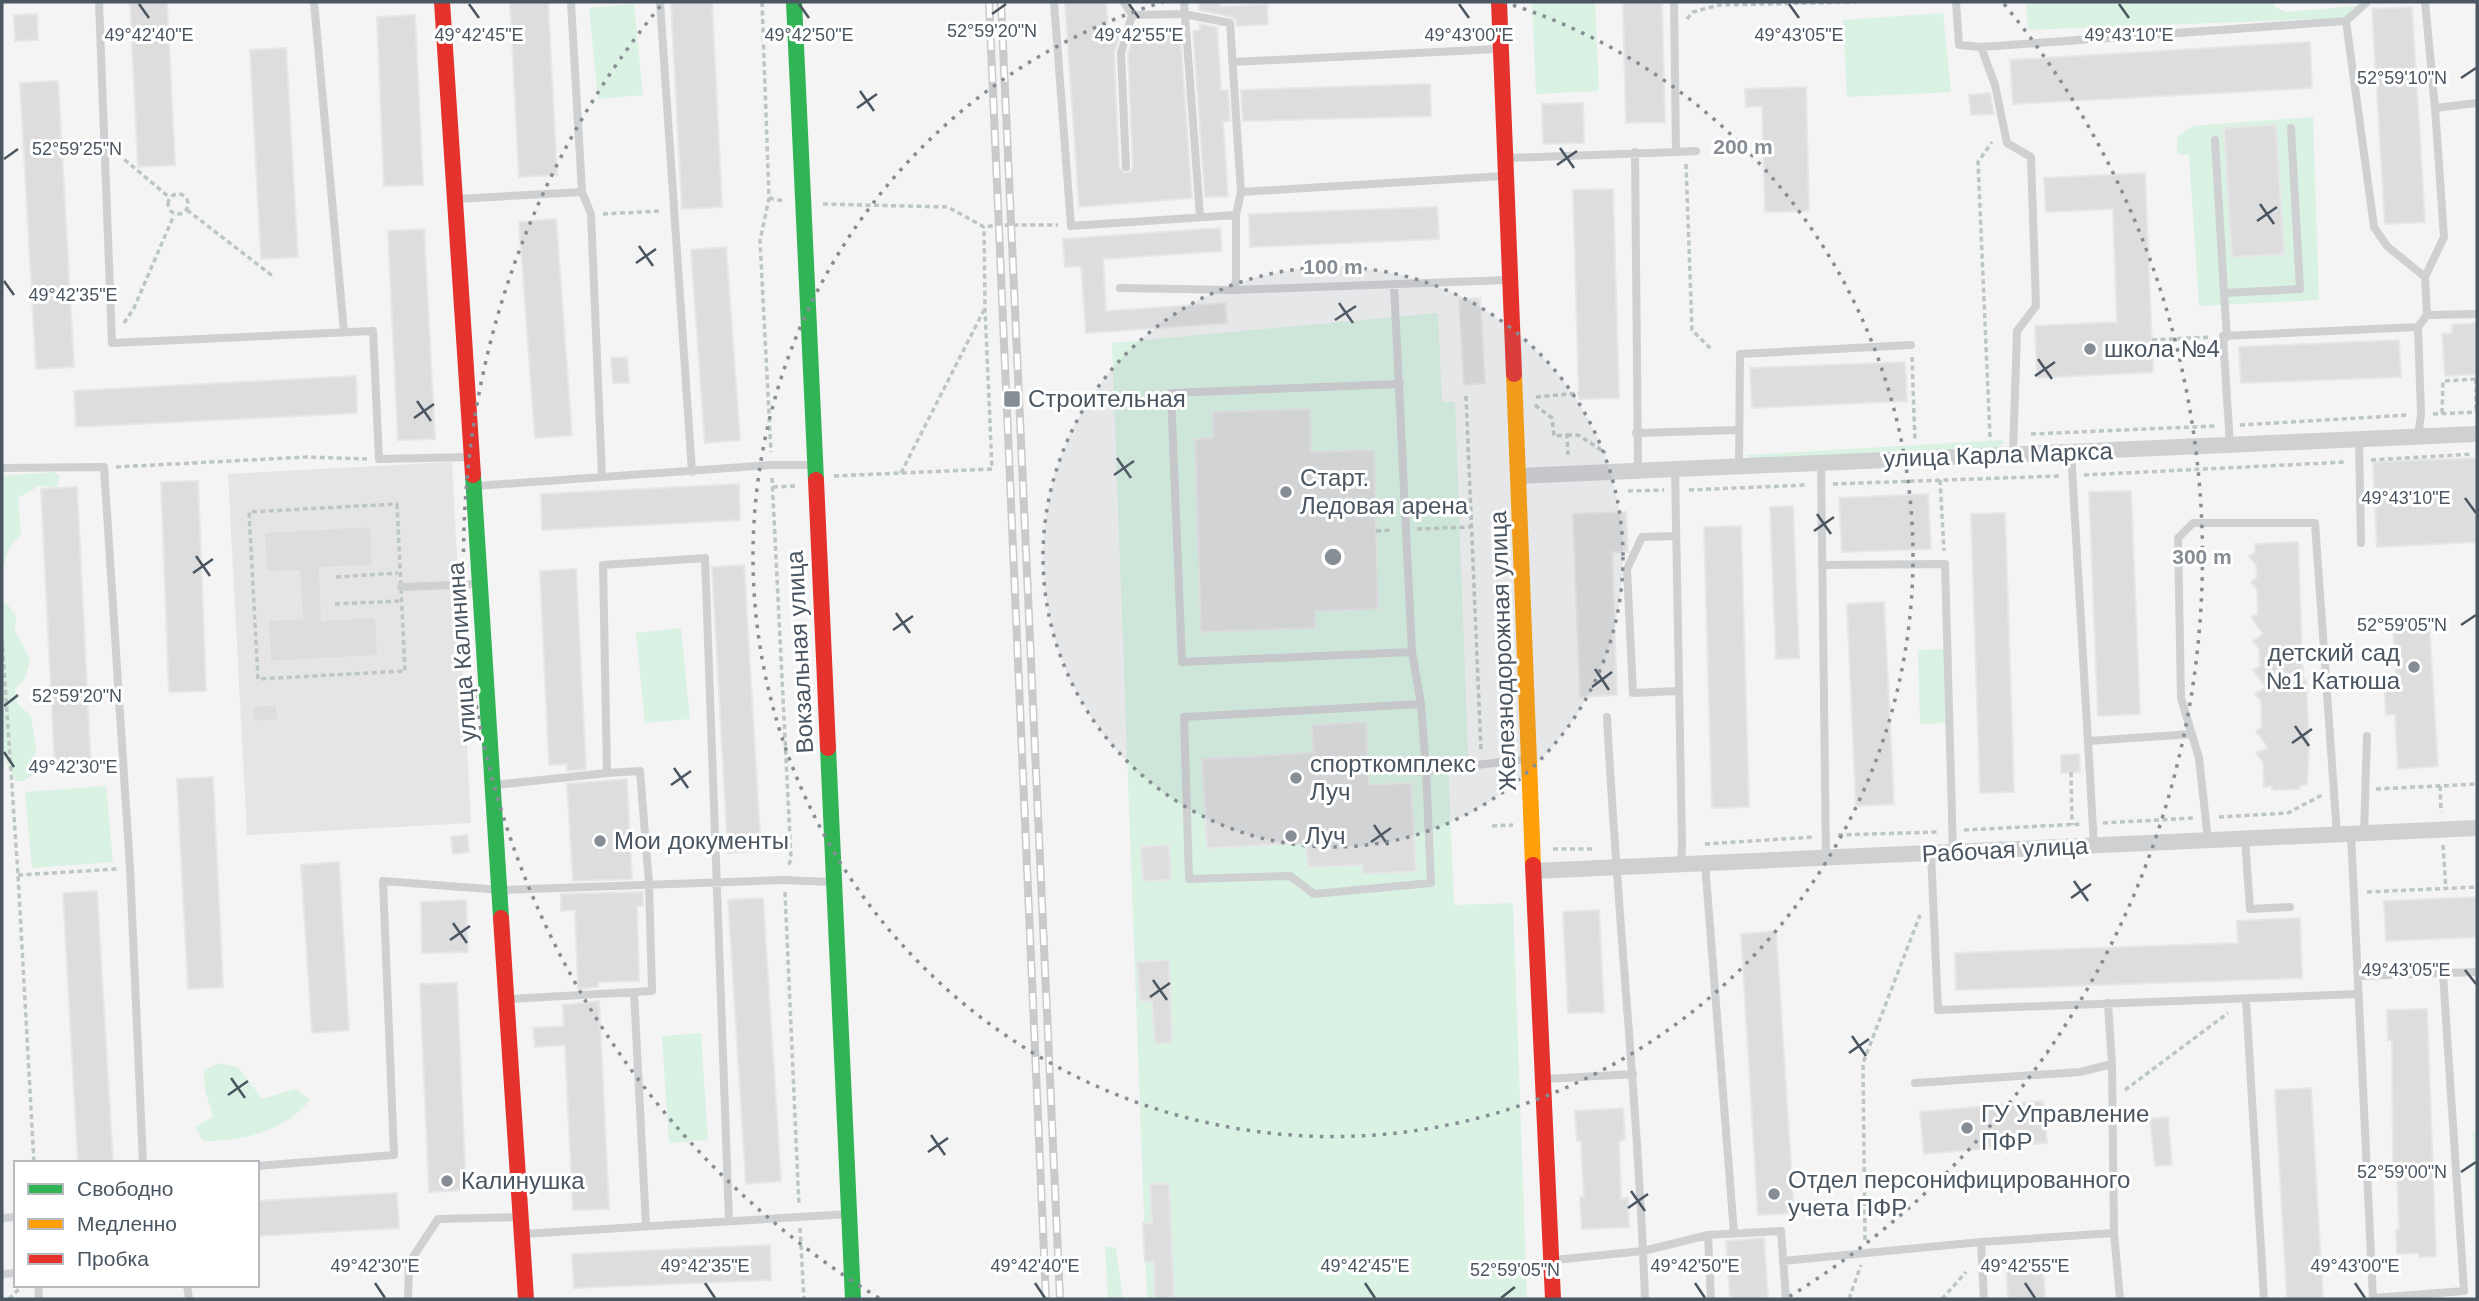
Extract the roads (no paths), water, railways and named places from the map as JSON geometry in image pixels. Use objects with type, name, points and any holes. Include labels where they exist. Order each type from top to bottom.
[{"type":"street","name":"улица Калинина","points":[[442,2],[526,1299]]},
{"type":"street","name":"Вокзальная улица","points":[[793,2],[853,1299]]},
{"type":"street","name":"Железнодорожная улица","points":[[1499,2],[1533,872],[1553,1299]]},
{"type":"street","name":"улица Карла Маркса","points":[[1519,475],[2477,434]]},
{"type":"street","name":"Рабочая улица","points":[[1533,872],[2477,828]]},
{"type":"lane","points":[[99,2],[112,343],[373,331],[379,459],[472,457]]},
{"type":"lane","points":[[314,2],[344,331]]},
{"type":"lane","points":[[571,2],[582,192],[590,214],[602,477]]},
{"type":"lane","points":[[660,2],[692,472]]},
{"type":"lane","points":[[1054,2],[1071,226],[1236,215]]},
{"type":"lane","points":[[1124,2],[1132,15],[1121,53],[1126,167]]},
{"type":"lane","points":[[1184,2],[1200,216]]},
{"type":"lane","points":[[1674,2],[1681,152]]},
{"type":"lane","points":[[1956,2],[1959,45],[1980,47],[2346,21],[2367,2]]},
{"type":"lane","points":[[2418,437],[2421,414],[2418,327],[2427,315],[2425,276],[2444,237],[2426,2]]},
{"type":"lane","points":[[1132,15],[1184,14],[1230,23],[1241,192],[1236,215],[1234,290]]},
{"type":"lane","points":[[2346,21],[2374,228],[2388,246],[2425,276]]},
{"type":"lane","points":[[1980,47],[1995,85],[2007,143],[2031,157],[2036,306],[2017,331],[2013,454]]},
{"type":"lane","points":[[1232,62],[1501,48]]},
{"type":"lane","points":[[2435,108],[2477,103]]},
{"type":"lane","points":[[2224,293],[2300,289],[2291,128]]},
{"type":"lane","points":[[2216,140],[2230,445]]},
{"type":"lane","points":[[1506,158],[1696,151]]},
{"type":"lane","points":[[1635,152],[1637,470]]},
{"type":"lane","points":[[1241,192],[1507,176]]},
{"type":"lane","points":[[456,199],[582,192]]},
{"type":"lane","points":[[1120,288],[1234,290],[1511,279]]},
{"type":"lane","points":[[1394,285],[1412,652],[1421,704],[1431,883],[1314,894],[1290,876],[1189,879],[1184,717],[1421,704]]},
{"type":"lane","points":[[2427,315],[2477,314]]},
{"type":"lane","points":[[2225,337],[2418,327]]},
{"type":"lane","points":[[1739,466],[1740,354],[1911,345]]},
{"type":"lane","points":[[1400,384],[1171,393],[1182,662],[1412,652]]},
{"type":"lane","points":[[1636,433],[1738,430]]},
{"type":"lane","points":[[2359,439],[2361,543]]},
{"type":"lane","points":[[2071,452],[2094,845]]},
{"type":"lane","points":[[1821,463],[1826,858]]},
{"type":"lane","points":[[474,486],[771,465],[815,465]]},
{"type":"lane","points":[[2,468],[104,467],[130,868],[143,1161]]},
{"type":"lane","points":[[1675,469],[1681,865]]},
{"type":"lane","points":[[2208,840],[2199,758],[2181,698],[2178,538],[2193,523],[2315,523],[2334,788],[2351,834],[2373,1298],[2464,1292],[2443,974]]},
{"type":"lane","points":[[1676,536],[1642,537],[1627,569],[1633,693],[1678,691]]},
{"type":"lane","points":[[607,773],[603,565],[705,558],[730,1222]]},
{"type":"lane","points":[[1822,565],[1945,564],[1953,852]]},
{"type":"lane","points":[[401,587],[481,584]]},
{"type":"lane","points":[[1607,717],[1614,849],[1633,1074],[1645,1299]]},
{"type":"lane","points":[[2088,741],[2192,734]]},
{"type":"lane","points":[[2351,834],[2366,790],[2367,736]]},
{"type":"lane","points":[[1426,771],[1530,758]]},
{"type":"lane","points":[[494,785],[640,771],[649,884],[652,991],[508,999]]},
{"type":"lane","points":[[2245,839],[2250,909],[2290,907]]},
{"type":"lane","points":[[1931,853],[1938,1010],[2358,994]]},
{"type":"lane","points":[[1705,863],[1734,1233]]},
{"type":"lane","points":[[259,1166],[394,1155],[383,881],[501,890],[784,880],[834,882]]},
{"type":"lane","points":[[2358,976],[2477,972]]},
{"type":"lane","points":[[634,992],[646,1226]]},
{"type":"lane","points":[[2246,999],[2264,1299]]},
{"type":"lane","points":[[2108,1003],[2112,1064],[2114,1233],[2120,1299]]},
{"type":"lane","points":[[1915,1083],[2080,1072],[2112,1064]]},
{"type":"lane","points":[[1542,1079],[1633,1074]]},
{"type":"lane","points":[[523,1234],[849,1214]]},
{"type":"lane","points":[[408,1299],[409,1263],[438,1219],[522,1217]]},
{"type":"lane","points":[[1551,1260],[1643,1251],[1708,1235],[1781,1231],[1786,1299]]},
{"type":"lane","points":[[1783,1261],[1981,1242],[2114,1233]]},
{"type":"lane","points":[[1708,1235],[1712,1299]]},
{"type":"lane","points":[[1981,1242],[1984,1299]]},
{"type":"railway","points":[[989,2],[1046,1299]]},
{"type":"railway","points":[[1001,2],[1060,1299]]},
{"type":"place","name":"школа №4","points":[[2090,349]]},
{"type":"place","name":"Строительная","points":[[1012,399]]},
{"type":"place","name":"Старт. Ледовая арена","points":[[1286,492]]},
{"type":"place","name":"детский сад №1 Катюша","points":[[2414,667]]},
{"type":"place","name":"спорткомплекс Луч","points":[[1296,778]]},
{"type":"place","name":"Луч","points":[[1291,836]]},
{"type":"place","name":"Мои документы","points":[[600,841]]},
{"type":"place","name":"ГУ Управление ПФР","points":[[1967,1128]]},
{"type":"place","name":"Калинушка","points":[[447,1181]]},
{"type":"place","name":"Отдел персонифицированного учета ПФР","points":[[1774,1194]]}]
